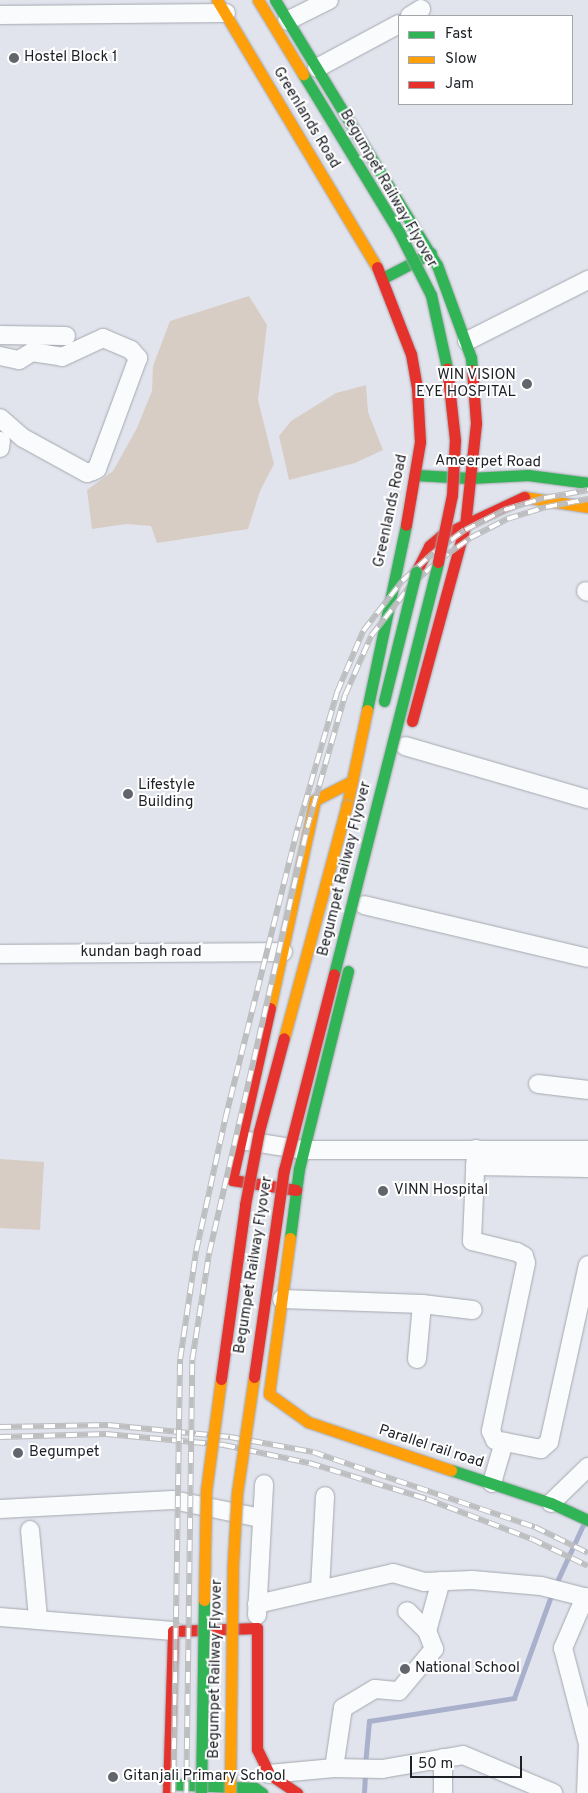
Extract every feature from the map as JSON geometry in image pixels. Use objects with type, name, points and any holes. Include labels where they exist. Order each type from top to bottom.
[{"type":"main road","name":"Begumpet Railway Flyover","points":[[230,1793],[232,1562],[237,1493],[253,1366],[284,1170],[433,586],[452,495],[455,440],[451,383],[431,295],[399,232],[258,0]]},
{"type":"main road","points":[[275,0],[430,253],[447,284],[467,341],[477,404],[465,526],[404,746],[304,1150],[296,1190],[282,1299]]},
{"type":"main road","name":"Greenlands Road","points":[[222,7],[383,278],[411,354],[420,422],[416,475],[347,805]]},
{"type":"main road","points":[[383,278],[430,253]]},
{"type":"main road","name":"Ameerpet Road","points":[[416,475],[470,478],[528,475],[588,484]]},
{"type":"main road","points":[[380,715],[416,572],[429,546],[441,536],[524,497],[588,507]]},
{"type":"main road","points":[[333,906],[371,753]]},
{"type":"main road","points":[[296,1190],[232,1180],[315,800],[352,781]]},
{"type":"main road","name":"Begumpet Railway Flyover","points":[[201,1793],[206,1491],[245,1205],[259,1131],[347,805]]},
{"type":"main road","points":[[264,1198],[277,1133]]},
{"type":"main road","points":[[253,1366],[256,1273]]},
{"type":"main road","name":"Parallel rail road","points":[[282,1299],[269,1394],[308,1422],[551,1503],[588,1520]]},
{"type":"main road","points":[[257,1792],[168,1788],[173,1631],[257,1628],[257,1749],[269,1774],[296,1792]]},
{"type":"street","points":[[287,21],[329,0]]},
{"type":"street","points":[[0,15],[222,7]]},
{"type":"street","points":[[317,68],[398,25]]},
{"type":"street","points":[[467,341],[588,280]]},
{"type":"street","points":[[0,335],[64,336],[62,356]]},
{"type":"street","points":[[0,356],[19,360],[32,352],[62,356],[103,338],[131,350],[138,358],[97,469],[87,473],[23,438],[0,418]]},
{"type":"street","points":[[404,746],[588,799]]},
{"type":"street","points":[[364,905],[588,958]]},
{"type":"street","name":"kundan bagh road","points":[[0,954],[283,952]]},
{"type":"street","points":[[538,1084],[588,1090]]},
{"type":"street","points":[[241,1140],[304,1150],[476,1158],[542,1167],[588,1168]]},
{"type":"street","points":[[476,1158],[536,1150],[588,1150]]},
{"type":"street","points":[[536,1150],[542,1167]]},
{"type":"street","points":[[476,1158],[472,1240],[517,1252],[526,1263],[491,1430],[495,1440],[541,1448],[549,1442],[588,1265]]},
{"type":"street","points":[[282,1299],[422,1304],[473,1310]]},
{"type":"street","points":[[417,1359],[422,1304]]},
{"type":"street","points":[[492,1483],[504,1442]]},
{"type":"street","points":[[551,1503],[588,1468]]},
{"type":"street","points":[[257,1628],[264,1484]]},
{"type":"street","points":[[320,1589],[326,1496]]},
{"type":"street","points":[[0,1509],[172,1500],[261,1518]]},
{"type":"street","points":[[30,1530],[38,1618]]},
{"type":"street","points":[[257,1604],[393,1573],[424,1582],[441,1581],[542,1586],[586,1597],[563,1648],[588,1744],[586,1793]]},
{"type":"street","points":[[427,1631],[441,1581]]},
{"type":"street","points":[[334,1768],[342,1708],[375,1689],[399,1691],[434,1648],[427,1631],[407,1611]]},
{"type":"street","points":[[0,1617],[38,1618],[173,1631]]},
{"type":"street","points":[[269,1774],[334,1768],[382,1769],[463,1755],[522,1786],[553,1793]]},
{"type":"street","points":[[443,1758],[443,1793]]},
{"type":"shaded area","points":[[249,296],[267,325],[258,400],[274,464],[260,491],[248,529],[157,543],[151,526],[126,524],[92,529],[87,490],[113,471],[137,428],[152,391],[153,366],[170,321]]},
{"type":"shaded area","points":[[366,385],[368,412],[383,450],[355,463],[289,480],[279,436],[291,421],[336,393]]},
{"type":"shaded area","points":[[0,1159],[44,1162],[40,1230],[0,1228]]},
{"type":"waterway","points":[[555,1586],[583,1525]]},
{"type":"waterway","points":[[365,1765],[369,1721],[514,1698],[552,1593]]},
{"type":"waterway","points":[[364,1793],[365,1773]]},
{"type":"railway","points":[[173,1793],[180,1359],[196,1251],[225,1119],[298,827],[337,692],[363,631],[402,581],[433,553],[465,530],[504,510],[544,498],[588,490]]},
{"type":"railway","points":[[186,1793],[192,1360],[209,1253],[307,828],[345,695],[371,636],[409,587],[439,560],[470,538],[507,519],[546,507],[588,499]]},
{"type":"railway","points":[[0,1427],[108,1425],[230,1437],[313,1452],[535,1527],[588,1553]]},
{"type":"railway","points":[[0,1437],[106,1434],[224,1445],[309,1463],[427,1499],[532,1539],[588,1566]]},
{"type":"traffic: fast","points":[[275,0],[437,265],[471,358],[472,370]]},
{"type":"traffic: fast","points":[[303,74],[399,232],[431,295],[447,368]]},
{"type":"traffic: fast","points":[[383,278],[431,253]]},
{"type":"traffic: fast","points":[[416,475],[470,478],[528,475],[588,483]]},
{"type":"traffic: fast","points":[[367,710],[406,525]]},
{"type":"traffic: fast","points":[[334,974],[438,562]]},
{"type":"traffic: fast","points":[[384,701],[416,572]]},
{"type":"traffic: fast","points":[[290,1238],[299,1169],[348,971]]},
{"type":"traffic: fast","points":[[451,1470],[551,1503],[588,1520]]},
{"type":"traffic: fast","points":[[201,1793],[204,1600]]},
{"type":"traffic: fast","points":[[168,1784],[255,1788],[262,1793]]},
{"type":"traffic: slow","points":[[217,0],[377,267]]},
{"type":"traffic: slow","points":[[258,0],[303,74]]},
{"type":"traffic: slow","points":[[524,497],[588,507]]},
{"type":"traffic: slow","points":[[347,805],[367,710]]},
{"type":"traffic: slow","points":[[270,1008],[315,800],[352,781]]},
{"type":"traffic: slow","points":[[284,1038],[347,805]]},
{"type":"traffic: slow","points":[[290,1238],[269,1394],[308,1422],[451,1470]]},
{"type":"traffic: slow","points":[[230,1793],[233,1562],[237,1493],[254,1377]]},
{"type":"traffic: slow","points":[[204,1600],[206,1491],[221,1379]]},
{"type":"traffic: jam","points":[[377,267],[411,354],[417,388],[420,442],[406,525]]},
{"type":"traffic: jam","points":[[438,562],[452,495],[455,440],[447,368]]},
{"type":"traffic: jam","points":[[412,721],[465,526],[476,423],[472,370]]},
{"type":"traffic: jam","points":[[416,572],[429,546],[441,536],[524,497]]},
{"type":"traffic: jam","points":[[254,1377],[284,1170],[334,974]]},
{"type":"traffic: jam","points":[[270,1008],[232,1180],[296,1190]]},
{"type":"traffic: jam","points":[[221,1379],[245,1205],[259,1131],[284,1038]]},
{"type":"traffic: jam","points":[[168,1793],[173,1631],[257,1628],[257,1749],[269,1774],[297,1793]]},
{"type":"place","name":"Hostel Block 1","points":[[14,58]]},
{"type":"place","name":"WIN VISION EYE HOSPITAL","points":[[527,384]]},
{"type":"place","name":"Lifestyle Building","points":[[128,794]]},
{"type":"place","name":"VINN Hospital","points":[[383,1191]]},
{"type":"place","name":"Begumpet","points":[[18,1453]]},
{"type":"place","name":"National School","points":[[405,1669]]},
{"type":"place","name":"Gitanjali Primary School","points":[[113,1777]]}]
